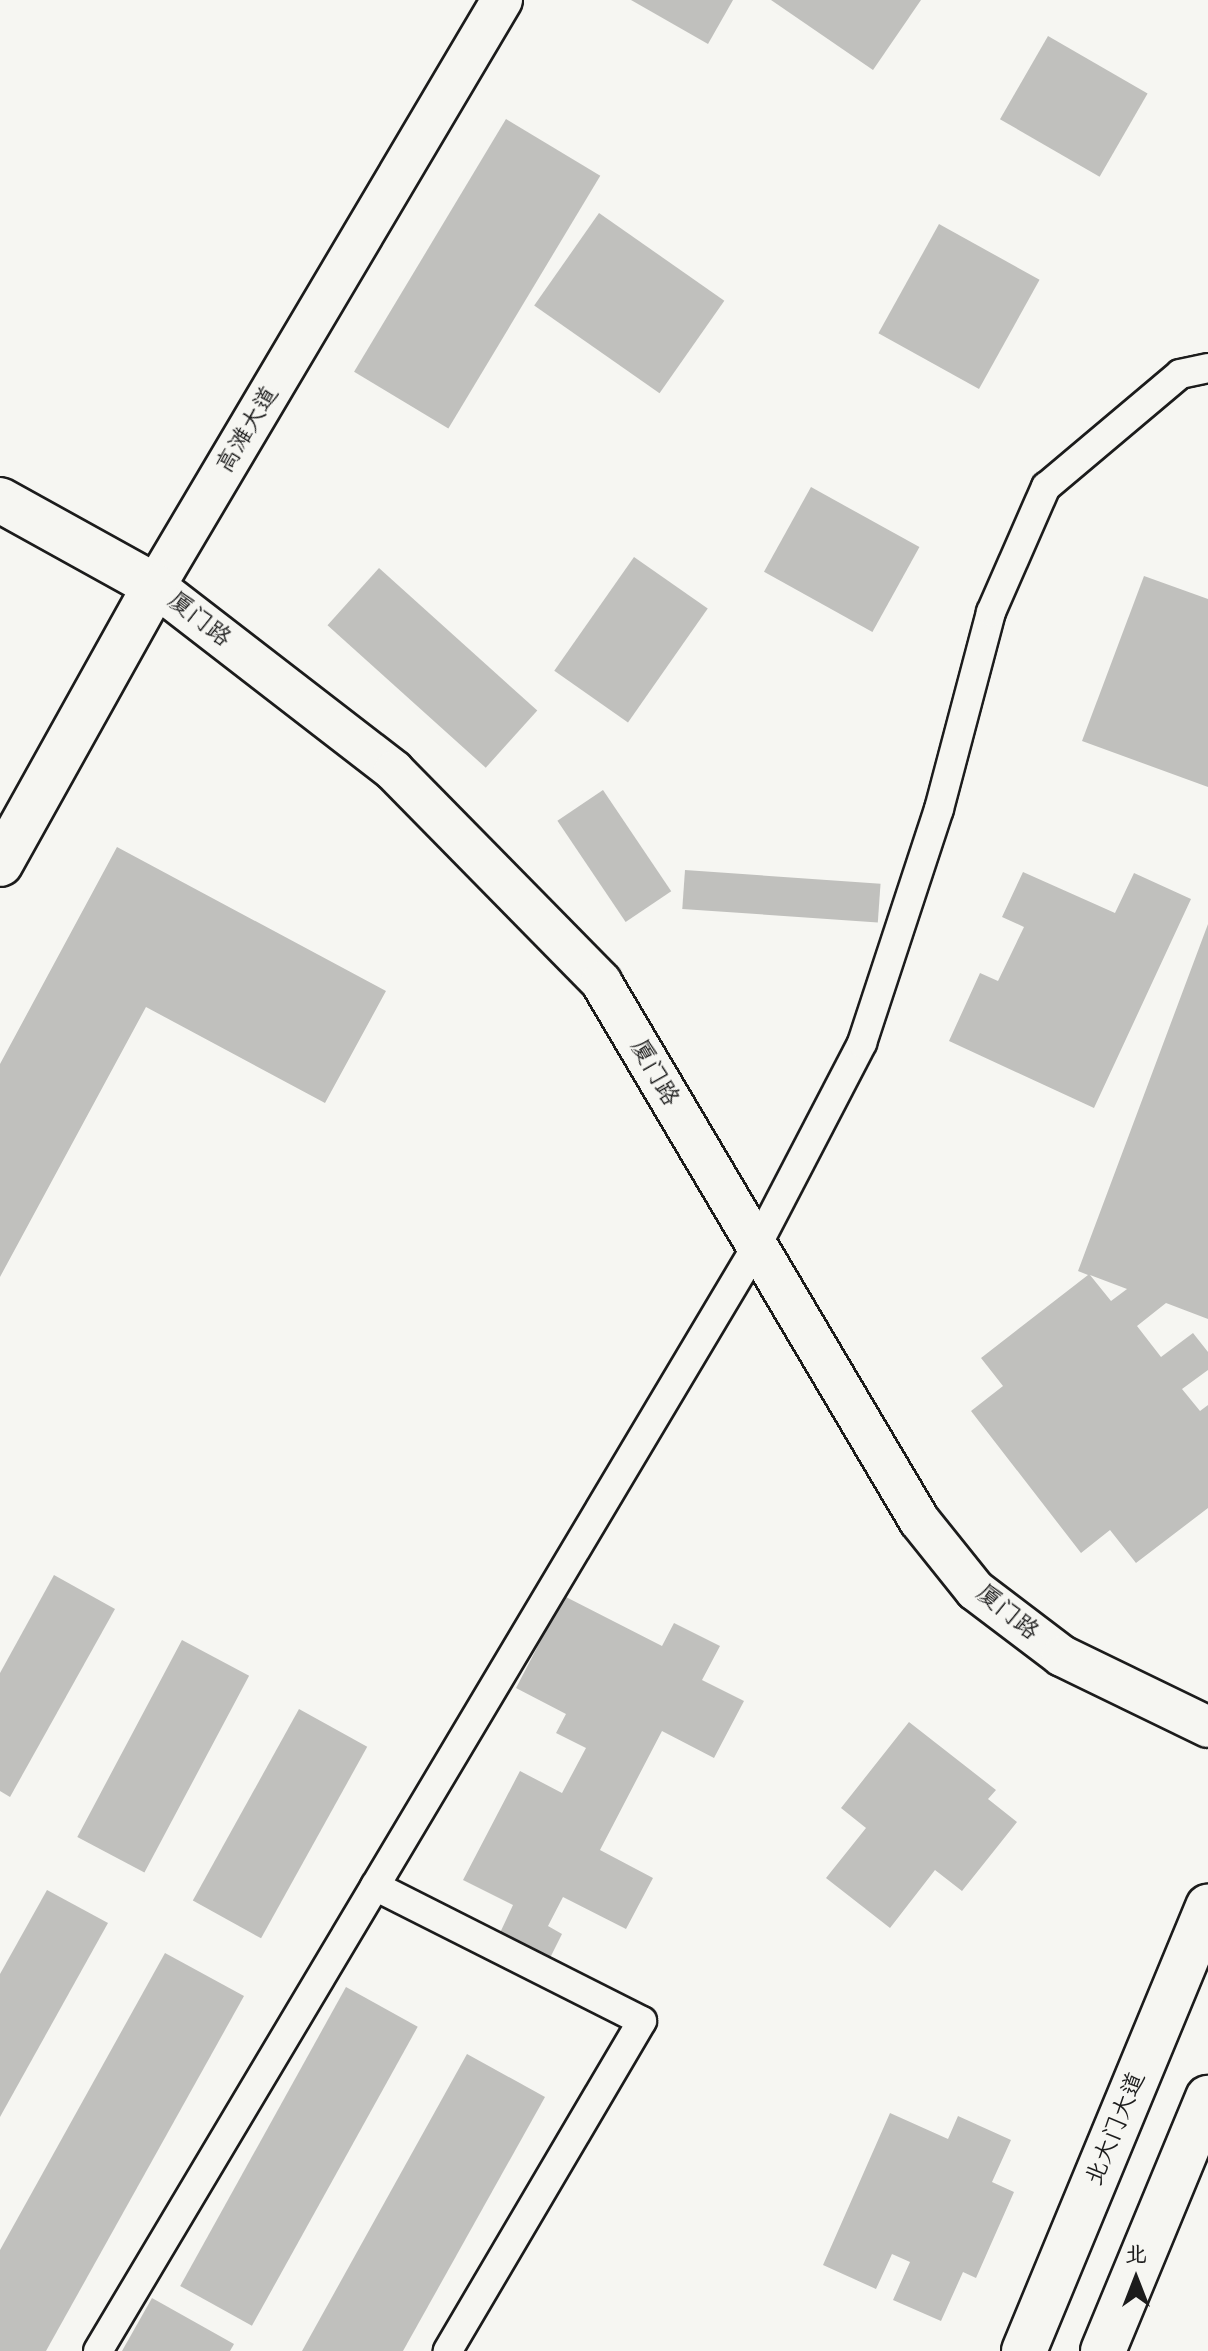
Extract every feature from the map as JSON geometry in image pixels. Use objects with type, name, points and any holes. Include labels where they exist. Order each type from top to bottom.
[{"type":"main road","name":"高滩大道","points":[[0,864],[155,586],[502,0]]},
{"type":"main road","name":"厦门路","points":[[0,500],[155,586],[394,771],[601,982],[919,1520],[975,1590],[1062,1656],[1208,1727]]},
{"type":"main road","name":"北大门大道","points":[[1024,2351],[1208,1907]]},
{"type":"main road","points":[[1103,2351],[1208,2098]]},
{"type":"street","points":[[98,2351],[756,1247],[862,1043],[939,809],[991,612],[1046,487],[1180,374],[1208,368]]},
{"type":"street","points":[[375,1886],[642,2021],[448,2351]]},
{"type":"building","points":[[631,0],[733,0],[708,44]]},
{"type":"building","points":[[771,0],[921,0],[873,70]]},
{"type":"building","points":[[1048,36],[1148,94],[1100,177],[1000,119]]},
{"type":"building","points":[[506,119],[600,176],[448,429],[354,372]]},
{"type":"building","points":[[599,213],[724,301],[660,393],[534,306]]},
{"type":"building","points":[[939,224],[1040,280],[979,389],[878,333]]},
{"type":"building","points":[[811,487],[919,547],[872,632],[764,572]]},
{"type":"building","points":[[634,557],[708,609],[628,722],[554,671]]},
{"type":"building","points":[[379,568],[537,711],[486,768],[327,625]]},
{"type":"building","points":[[1144,576],[1208,599],[1208,787],[1082,741]]},
{"type":"building","points":[[603,790],[671,891],[626,922],[557,821]]},
{"type":"building","points":[[117,847],[386,991],[325,1103],[146,1007],[0,1277],[0,1064]]},
{"type":"building","points":[[685,870],[881,884],[878,923],[682,909]]},
{"type":"building","points":[[1023,872],[1115,913],[1134,873],[1191,899],[1094,1108],[949,1041],[980,973],[998,981],[1024,927],[1002,917]]},
{"type":"building","points":[[1208,924],[1208,1319],[1166,1303],[1137,1326],[1161,1357],[1193,1333],[1208,1352],[1208,1370],[1182,1389],[1200,1411],[1208,1405],[1208,1508],[1136,1563],[1110,1530],[1081,1553],[971,1411],[1003,1386],[981,1358],[1088,1275],[1078,1271]],"holes":[[[1090,1275],[1127,1289],[1111,1301]]]},
{"type":"building","points":[[54,1575],[115,1609],[10,1797],[0,1791],[0,1673]]},
{"type":"building","points":[[564,1596],[662,1646],[674,1623],[720,1646],[702,1680],[744,1701],[714,1758],[662,1731],[600,1850],[653,1878],[626,1929],[563,1897],[548,1926],[562,1934],[549,1960],[499,1935],[513,1905],[463,1880],[520,1771],[562,1793],[586,1748],[556,1733],[566,1714],[516,1688]]},
{"type":"building","points":[[182,1640],[249,1676],[144,1873],[77,1837]]},
{"type":"building","points":[[299,1709],[367,1747],[261,1938],[193,1901]]},
{"type":"building","points":[[909,1722],[996,1790],[988,1799],[1017,1822],[962,1891],[935,1870],[890,1928],[826,1878],[866,1828],[841,1808]]},
{"type":"building","points":[[47,1890],[108,1923],[0,2117],[0,1974]]},
{"type":"building","points":[[165,1953],[244,1996],[46,2351],[0,2351],[0,2250]]},
{"type":"building","points":[[346,1987],[418,2027],[252,2326],[180,2286]]},
{"type":"building","points":[[467,2054],[545,2097],[403,2351],[302,2351]]},
{"type":"building","points":[[890,2113],[948,2139],[958,2116],[1011,2140],[992,2182],[1014,2192],[976,2278],[963,2272],[941,2321],[893,2300],[910,2262],[892,2254],[876,2289],[823,2265]]},
{"type":"building","points":[[152,2298],[234,2344],[230,2351],[122,2351]]}]
